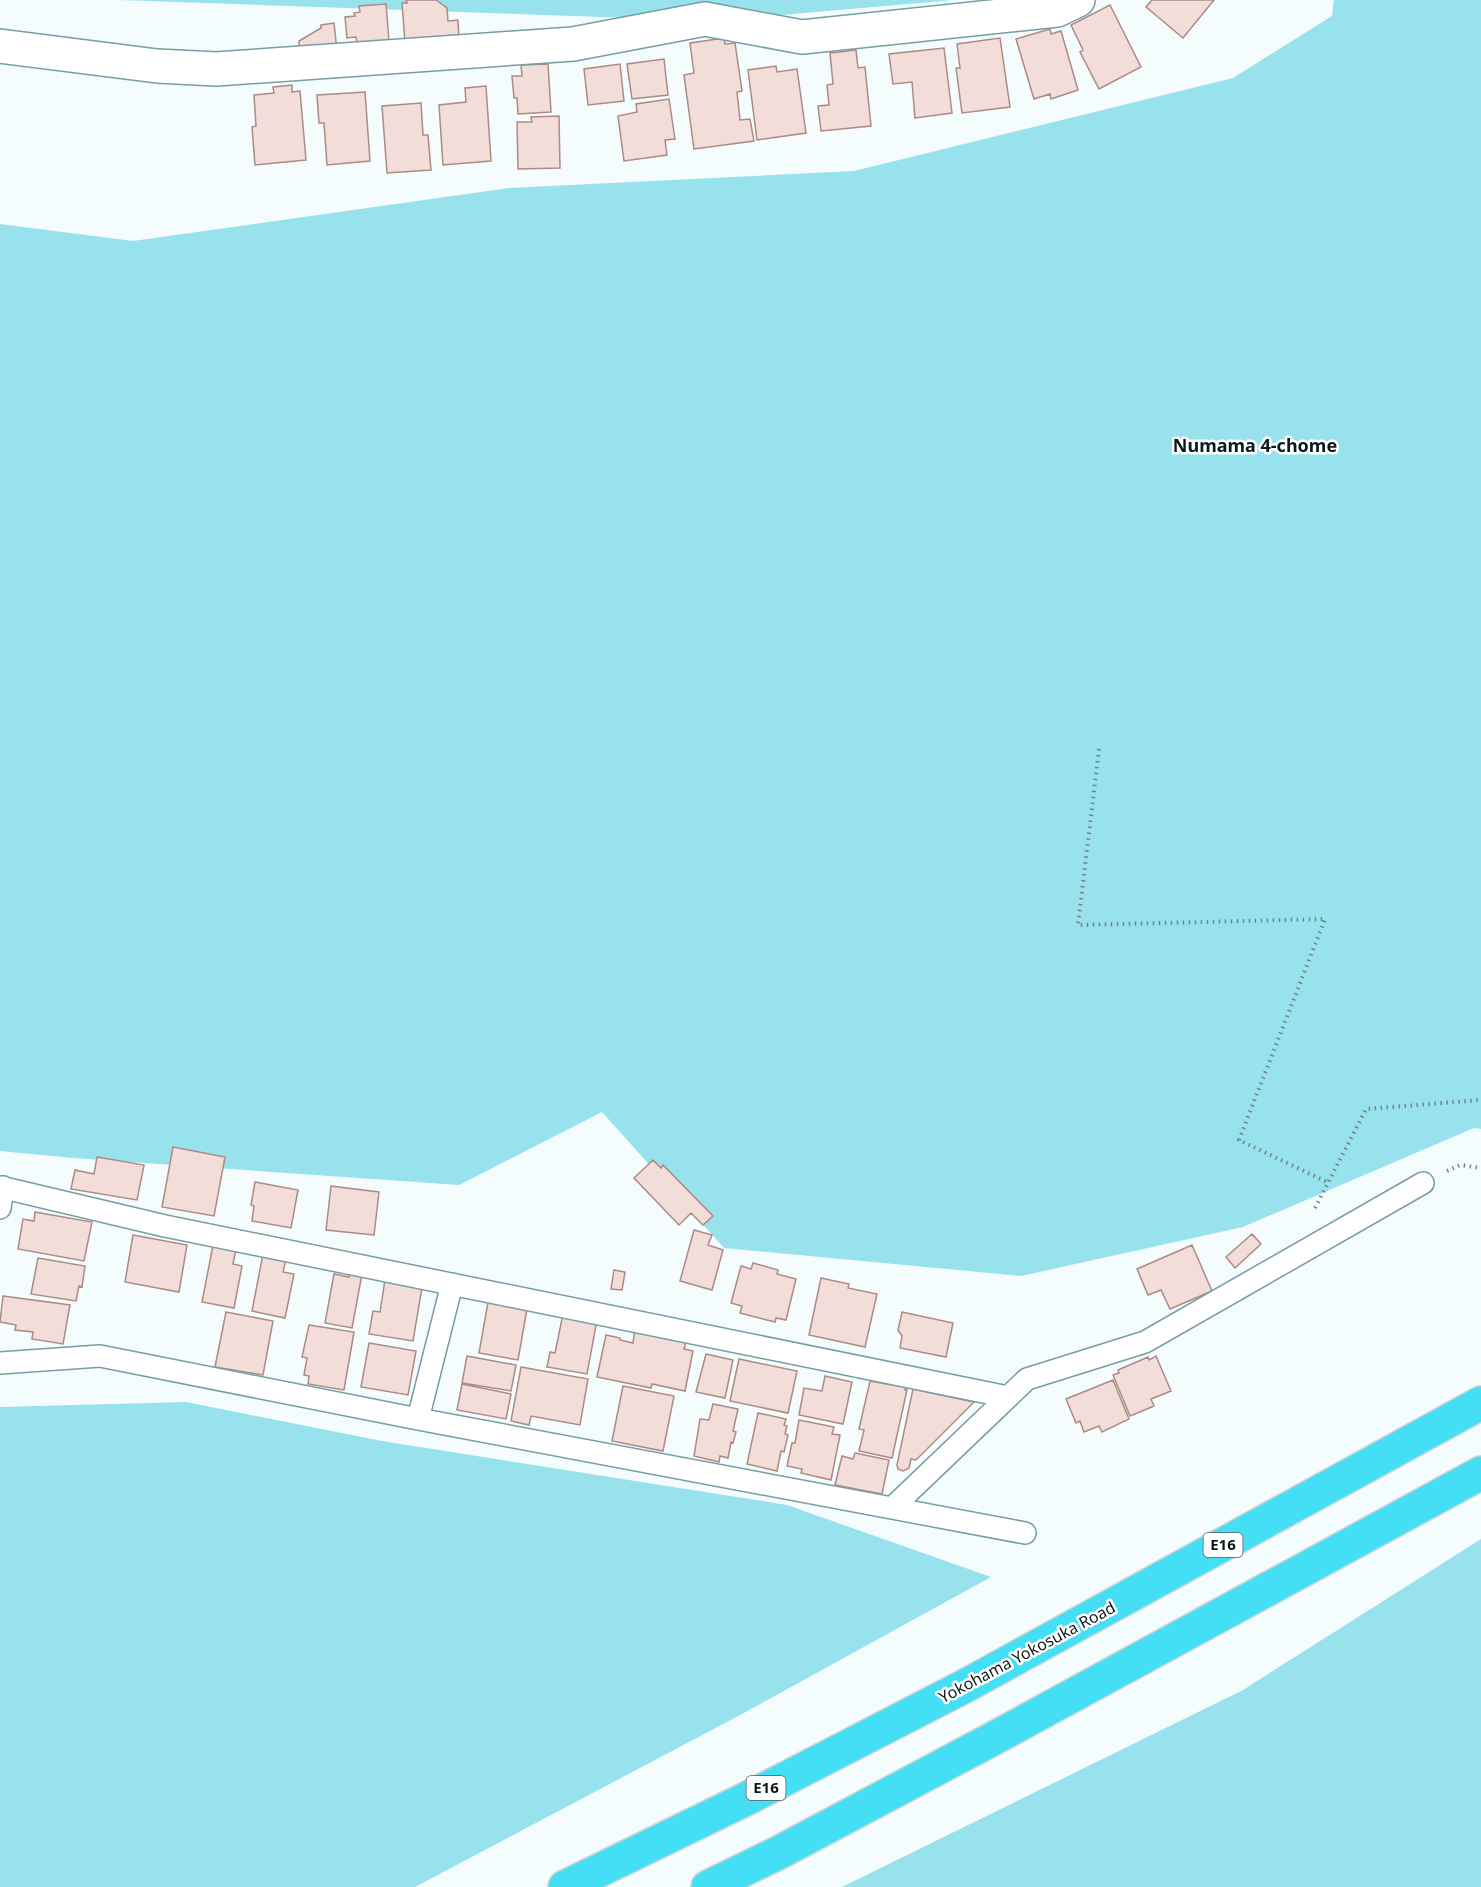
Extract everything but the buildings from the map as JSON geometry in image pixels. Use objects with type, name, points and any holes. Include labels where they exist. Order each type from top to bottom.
[{"type":"highway","name":"Yokohama Yokosuka Road","points":[[565,1887],[748,1798],[965,1686],[1481,1403]]},
{"type":"highway","points":[[708,1887],[780,1852],[1000,1735],[1481,1473]]},
{"type":"street","points":[[0,46],[157,66],[216,69],[573,44],[705,19],[802,37],[1057,10],[1078,0]]},
{"type":"lane","points":[[892,1508],[1027,1380],[1145,1342],[1423,1183]]},
{"type":"lane","points":[[1,1194],[1008,1397]]},
{"type":"lane","points":[[418,1419],[452,1284]]},
{"type":"lane","points":[[0,1363],[100,1356],[418,1419],[1024,1533]]},
{"type":"path","points":[[1099,749],[1078,925],[1325,919],[1239,1140],[1327,1182]]},
{"type":"path","points":[[1292,1258],[1327,1182],[1366,1109],[1481,1100]]},
{"type":"shaded area","points":[[119,0],[954,0],[715,21]]},
{"type":"shaded area","points":[[1334,0],[1481,0],[1481,1129],[1474,1128],[1243,1227],[1021,1276],[724,1248],[602,1112],[459,1185],[0,1151],[0,224],[133,241],[509,188],[854,171],[1233,78],[1332,16]]},
{"type":"shaded area","points":[[186,1402],[382,1441],[787,1505],[991,1577],[742,1714],[415,1887],[0,1887],[0,1407]]},
{"type":"shaded area","points":[[1481,1539],[1481,1887],[842,1887],[1243,1690]]},
{"type":"district","name":"Numama 4-chome","points":[[1255,446]]}]
